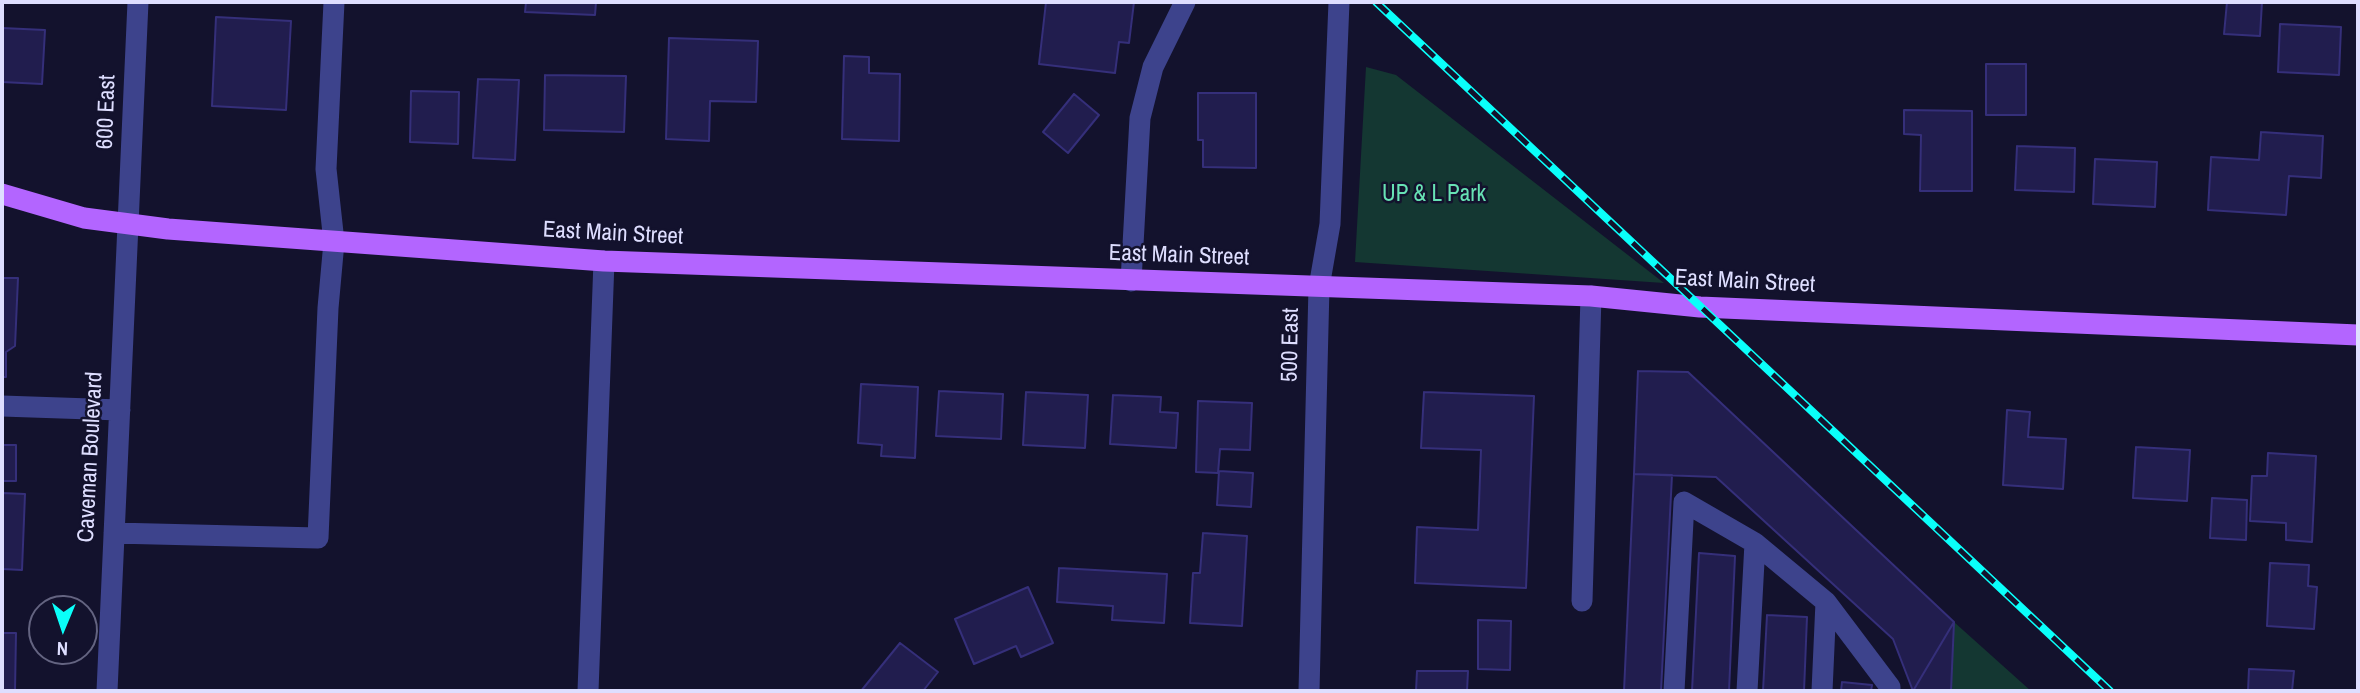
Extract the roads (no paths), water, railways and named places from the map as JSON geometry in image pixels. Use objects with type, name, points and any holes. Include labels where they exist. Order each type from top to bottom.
[{"type":"main road","name":"East Main Street","points":[[2,194],[84,218],[168,229],[604,261],[1591,296],[1700,307],[2358,335]]},
{"type":"street","name":"600 East","points":[[128,224],[138,2]]},
{"type":"street","points":[[114,533],[318,538],[328,307],[334,242],[326,169],[334,2]]},
{"type":"street","points":[[1131,281],[1140,118],[1153,67],[1185,2]]},
{"type":"street","name":"500 East","points":[[1309,691],[1319,288],[1330,224],[1339,2]]},
{"type":"street","name":"Caveman Boulevard","points":[[107,691],[128,224]]},
{"type":"street","points":[[588,691],[604,261]]},
{"type":"street","points":[[1582,601],[1591,296]]},
{"type":"street","points":[[2,406],[120,410]]},
{"type":"street","points":[[1674,691],[1684,502],[1755,542],[1826,602],[1890,687],[1890,691]]},
{"type":"street","points":[[1747,691],[1755,542]]},
{"type":"street","points":[[1822,691],[1826,602]]},
{"type":"railway","points":[[1376,2],[2110,691]]},
{"type":"park label","name":"UP & L Park","points":[[1434,195]]}]
